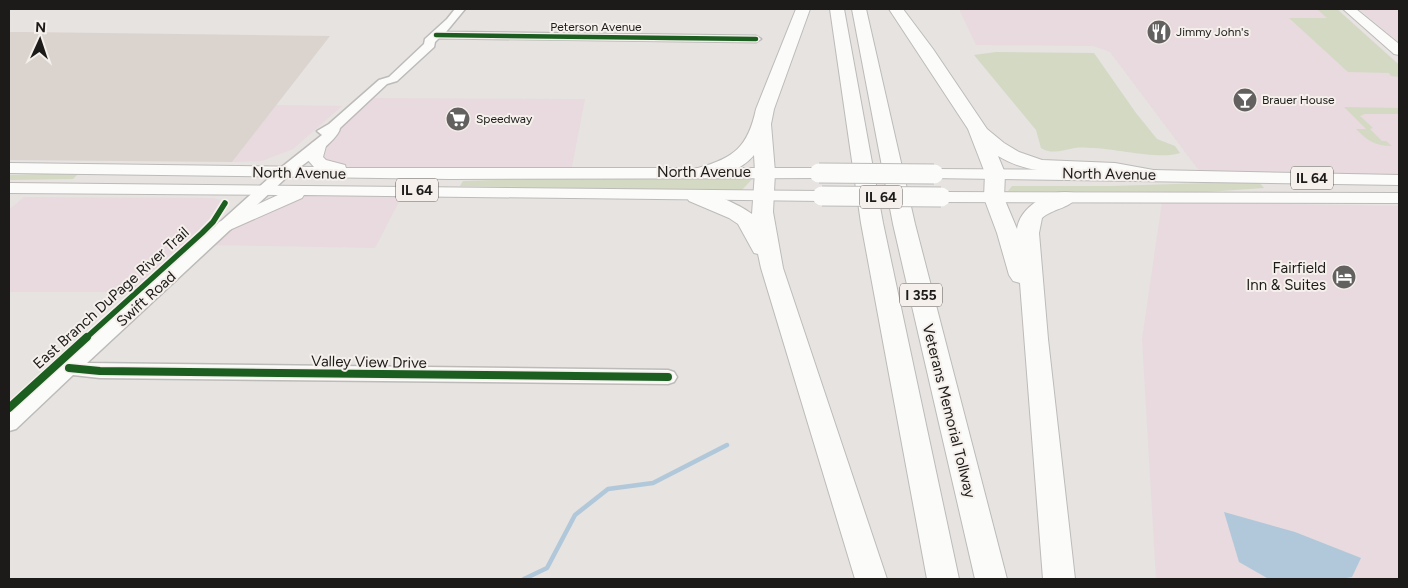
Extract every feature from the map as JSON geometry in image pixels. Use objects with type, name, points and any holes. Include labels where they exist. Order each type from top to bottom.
[{"type":"highway","points":[[803,9],[764,109],[762,124],[764,184],[762,212],[772,268],[872,579]]},
{"type":"highway","name":"I 355","points":[[837,9],[868,200],[943,579]]},
{"type":"highway","name":"Veterans Memorial Tollway","points":[[859,9],[902,218],[991,579]]},
{"type":"highway","points":[[896,9],[925,49],[977,129],[995,173],[994,198],[1008,233],[1032,310]]},
{"type":"highway","points":[[705,172],[729,166],[739,160],[752,146],[762,124]]},
{"type":"highway","points":[[977,129],[999,150],[1016,159],[1036,165],[1048,168],[1112,168],[1152,175]]},
{"type":"highway","points":[[696,196],[737,213],[746,220],[755,233],[772,268]]},
{"type":"highway","points":[[1059,579],[1032,310],[1028,224],[1031,216],[1038,209],[1066,198]]},
{"type":"main road","points":[[1349,9],[1399,51]]},
{"type":"main road","points":[[318,146],[314,158],[320,164],[345,170],[378,174]]},
{"type":"main road","name":"North Avenue","points":[[9,168],[378,174],[554,175],[705,172],[822,196],[1399,198]]},
{"type":"main road","name":"North Avenue","points":[[9,188],[320,189],[696,196],[819,172],[1152,175],[1399,180]]},
{"type":"main road","points":[[199,189],[226,197],[230,201],[226,226]]},
{"type":"main road","points":[[226,226],[284,198],[320,189]]},
{"type":"street","name":"Swift Road","points":[[283,173],[290,161],[325,129],[332,127],[383,82],[382,76],[422,43],[433,38],[460,9]]},
{"type":"street","name":"Peterson Avenue","points":[[433,38],[756,39]]},
{"type":"street","name":"Swift Road","points":[[9,423],[283,173],[300,162],[318,146],[334,130],[332,127]]},
{"type":"street","name":"Valley View Drive","points":[[69,368],[100,371],[668,377]]},
{"type":"shaded area","points":[[959,9],[1337,9],[1399,64],[1399,174],[1200,172],[1110,52],[1093,46],[976,45]]},
{"type":"shaded area","points":[[1359,9],[1399,9],[1399,42]]},
{"type":"shaded area","points":[[9,32],[330,36],[232,162],[9,160]]},
{"type":"shaded area","points":[[374,98],[585,99],[572,167],[351,167],[323,161],[322,149],[332,136]]},
{"type":"shaded area","points":[[276,105],[342,106],[293,149],[262,161],[232,162]]},
{"type":"shaded area","points":[[404,192],[375,248],[209,245],[234,224],[285,199],[318,194]]},
{"type":"shaded area","points":[[24,197],[213,198],[222,200],[226,205],[220,219],[148,292],[9,292],[9,210]]},
{"type":"shaded area","points":[[1162,202],[1399,206],[1399,579],[1156,579],[1142,339]]},
{"type":"green space","points":[[1317,9],[1337,9],[1399,65],[1399,77],[1391,76],[1389,73],[1348,72],[1289,18],[1327,18]]},
{"type":"green space","points":[[996,52],[1094,53],[1136,113],[1157,139],[1175,146],[1180,153],[1151,155],[1082,148],[1053,152],[1041,148],[1036,130],[974,55]]},
{"type":"green space","points":[[1344,107],[1399,108],[1399,114],[1365,114],[1360,116],[1373,128],[1370,129],[1382,141],[1386,141],[1392,146],[1376,144],[1364,137],[1356,129],[1366,129]]},
{"type":"green space","points":[[79,173],[73,179],[9,180],[9,175]]},
{"type":"green space","points":[[596,177],[753,178],[741,191],[460,186],[463,181]]},
{"type":"green space","points":[[1259,182],[1264,188],[1206,192],[1008,191],[1012,186],[1112,186]]},
{"type":"water","points":[[1224,512],[1295,532],[1361,558],[1352,577],[1340,579],[1267,578],[1239,562]]},
{"type":"waterway","points":[[524,579],[547,568],[575,515],[608,489],[653,483],[727,445]]},
{"type":"cycle path","points":[[436,35],[756,39]]},
{"type":"cycle path","name":"East Branch DuPage River Trail","points":[[9,408],[202,233],[213,222],[225,203]]},
{"type":"cycle path","points":[[69,368],[100,371],[668,377]]},
{"type":"place","name":"Jimmy John's","points":[[1159,32]]},
{"type":"place","name":"Brauer House","points":[[1245,100]]},
{"type":"place","name":"Speedway","points":[[458,119]]},
{"type":"place","name":"Fairfield Inn & Suites","points":[[1344,277]]}]
